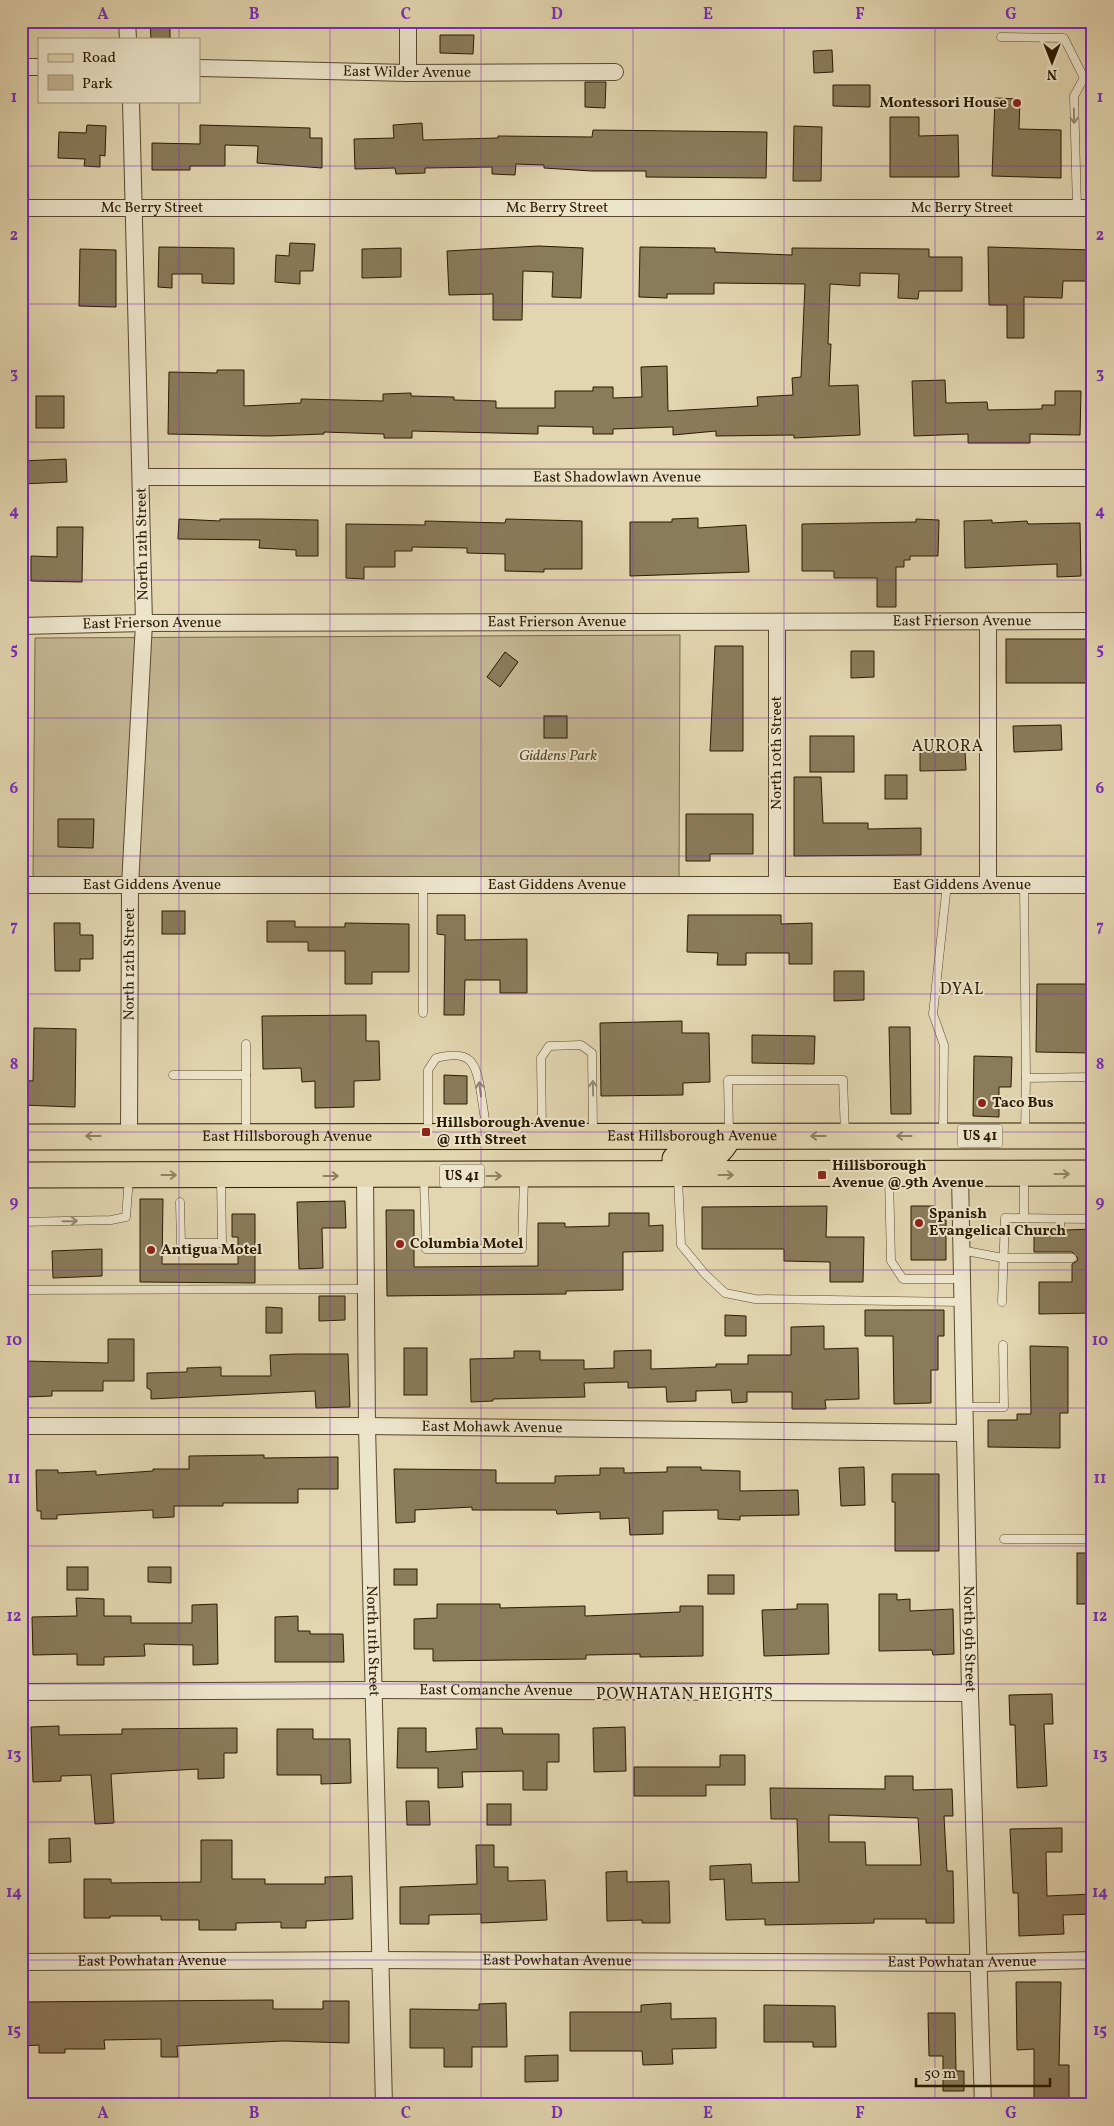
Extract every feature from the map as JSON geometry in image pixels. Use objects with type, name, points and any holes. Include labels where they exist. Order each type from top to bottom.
[{"type":"main road","points":[[85,1175],[118,1153],[125,1146],[129,1136]]},
{"type":"main road","points":[[584,1175],[612,1159],[702,1159],[714,1156],[723,1149],[729,1136]]},
{"type":"main road","name":"East Hillsborough Avenue","points":[[21,1137],[1093,1136]]},
{"type":"main road","points":[[365,1176],[371,1160],[377,1154],[416,1137]]},
{"type":"main road","name":"US 41","points":[[21,1175],[524,1176],[1093,1173]]},
{"type":"street","points":[[127,21],[128,38]]},
{"type":"street","points":[[408,21],[408,73]]},
{"type":"street","points":[[21,67],[38,67]]},
{"type":"street","name":"East Wilder Avenue","points":[[200,68],[408,73],[615,72]]},
{"type":"street","name":"North 12th Street","points":[[129,1136],[130,886],[144,623],[142,477],[131,102]]},
{"type":"street","name":"Mc Berry Street","points":[[21,208],[1085,208]]},
{"type":"street","name":"East Shadowlawn Avenue","points":[[142,477],[1093,478]]},
{"type":"street","name":"East Frierson Avenue","points":[[21,626],[144,623],[1093,621]]},
{"type":"street","name":"North 10th Street","points":[[777,622],[777,885]]},
{"type":"street","points":[[988,622],[988,884]]},
{"type":"street","name":"East Giddens Avenue","points":[[21,885],[1093,885]]},
{"type":"street","name":"North 9th Street","points":[[960,1174],[970,1693],[983,2105]]},
{"type":"street","name":"North 11th Street","points":[[365,1176],[367,1426],[384,2105]]},
{"type":"street","name":"East Mohawk Avenue","points":[[21,1426],[367,1426],[964,1433]]},
{"type":"street","name":"East Comanche Avenue","points":[[21,1692],[373,1690],[970,1693]]},
{"type":"street","name":"East Powhatan Avenue","points":[[21,1962],[379,1960],[979,1964],[1093,1960]]},
{"type":"lane","points":[[1001,38],[1064,38],[1088,78],[1074,96],[1085,208]]},
{"type":"lane","points":[[943,1136],[944,1045],[933,1014],[947,884]]},
{"type":"lane","points":[[1024,884],[1025,1136]]},
{"type":"lane","points":[[423,885],[423,1013]]},
{"type":"lane","points":[[246,1044],[246,1137]]},
{"type":"lane","points":[[542,1137],[541,1058],[549,1046],[581,1046],[592,1053],[593,1137]]},
{"type":"lane","points":[[416,1137],[428,1070],[436,1058],[450,1055],[466,1057],[477,1068],[488,1137]]},
{"type":"lane","points":[[174,1075],[246,1074]]},
{"type":"lane","points":[[1026,1078],[1093,1078]]},
{"type":"lane","points":[[729,1136],[728,1080],[843,1080],[845,1136]]},
{"type":"lane","points":[[889,1174],[891,1261],[903,1280],[962,1279]]},
{"type":"lane","points":[[1024,1174],[1024,1217]]},
{"type":"lane","points":[[21,1222],[111,1220],[126,1217],[130,1175]]},
{"type":"lane","points":[[678,1175],[681,1245],[724,1293],[755,1299],[962,1302]]},
{"type":"lane","points":[[180,1202],[180,1243],[222,1243],[221,1176]]},
{"type":"lane","points":[[424,1176],[426,1249],[522,1249],[524,1176]]},
{"type":"lane","points":[[1002,1302],[1004,1218],[1090,1219],[1087,1229]]},
{"type":"lane","points":[[1060,1219],[1060,1230]]},
{"type":"lane","points":[[961,1250],[1003,1258],[1072,1258]]},
{"type":"lane","points":[[21,1290],[365,1289]]},
{"type":"lane","points":[[964,1407],[1004,1407],[1003,1345]]},
{"type":"lane","points":[[1004,1539],[1093,1539]]},
{"type":"green space","name":"Giddens Park","points":[[680,635],[679,878],[33,879],[35,638]]},
{"type":"building","points":[[150,21],[170,21],[170,38],[151,38]]},
{"type":"building","points":[[440,35],[474,35],[473,54],[440,53]]},
{"type":"building","points":[[832,50],[833,72],[814,73],[813,51]]},
{"type":"building","points":[[585,82],[606,82],[605,108],[585,107]]},
{"type":"building","points":[[833,85],[870,85],[870,107],[833,106]]},
{"type":"building","points":[[995,98],[1020,99],[1019,129],[1061,130],[1061,178],[992,176]]},
{"type":"building","points":[[890,117],[919,117],[919,136],[958,135],[959,177],[890,177]]},
{"type":"building","points":[[422,123],[423,140],[498,138],[498,136],[592,137],[593,130],[767,132],[766,178],[646,177],[646,171],[592,171],[544,168],[544,165],[516,164],[515,175],[492,174],[492,167],[425,168],[425,173],[396,174],[395,168],[355,169],[354,139],[394,138],[393,125]]},
{"type":"building","points":[[87,125],[106,126],[105,156],[100,155],[100,167],[84,166],[85,159],[58,158],[59,132],[86,133]]},
{"type":"building","points":[[200,125],[310,128],[310,138],[322,138],[322,168],[257,163],[258,146],[225,145],[225,166],[190,166],[190,170],[152,170],[152,143],[200,144]]},
{"type":"building","points":[[794,126],[822,127],[821,181],[793,181]]},
{"type":"building","points":[[290,243],[315,244],[313,271],[300,271],[300,284],[275,282],[276,255],[289,256]]},
{"type":"building","points":[[539,246],[583,248],[581,298],[552,297],[553,272],[523,271],[522,320],[493,320],[493,294],[449,295],[447,251]]},
{"type":"building","points":[[159,247],[234,248],[234,284],[202,283],[202,274],[172,274],[172,288],[158,287]]},
{"type":"building","points":[[640,247],[715,248],[715,252],[792,255],[792,248],[929,249],[929,257],[962,257],[962,291],[919,291],[918,299],[898,298],[899,274],[860,273],[860,286],[830,284],[828,344],[831,344],[829,386],[858,385],[860,435],[794,438],[794,435],[716,436],[716,431],[673,435],[673,427],[613,429],[613,434],[593,434],[593,427],[538,426],[538,434],[412,431],[412,438],[384,438],[384,434],[324,432],[324,434],[269,436],[168,434],[169,372],[217,373],[217,370],[244,370],[244,406],[301,403],[301,399],[383,401],[383,394],[411,393],[411,396],[454,397],[454,400],[496,401],[496,408],[555,408],[555,391],[593,391],[593,387],[613,387],[613,398],[642,397],[641,367],[667,366],[668,411],[758,406],[757,397],[793,395],[792,378],[801,377],[805,284],[714,283],[714,294],[667,294],[667,298],[639,297]]},
{"type":"building","points":[[988,247],[1093,250],[1093,281],[1063,281],[1062,298],[1024,297],[1024,338],[1007,338],[1007,305],[989,305]]},
{"type":"building","points":[[401,248],[401,277],[362,278],[362,249]]},
{"type":"building","points":[[80,249],[116,250],[116,307],[79,306]]},
{"type":"building","points":[[945,380],[946,403],[987,402],[988,410],[1042,409],[1042,405],[1055,405],[1055,391],[1081,391],[1080,435],[1030,434],[1030,443],[968,443],[968,434],[914,436],[912,381]]},
{"type":"building","points":[[36,396],[64,396],[64,428],[36,428]]},
{"type":"building","points":[[66,459],[67,482],[21,484],[21,461]]},
{"type":"building","points":[[698,518],[698,528],[746,525],[749,572],[630,576],[630,522],[672,522],[672,519]]},
{"type":"building","points":[[179,519],[220,521],[220,519],[318,520],[318,556],[296,556],[296,550],[259,548],[260,540],[178,539]]},
{"type":"building","points":[[506,519],[582,521],[582,569],[544,569],[544,572],[505,571],[505,554],[467,553],[467,548],[412,547],[412,551],[395,551],[395,567],[364,567],[364,579],[346,578],[346,524],[425,525],[425,521],[505,523]]},
{"type":"building","points":[[916,519],[939,520],[938,556],[910,556],[910,560],[904,560],[904,567],[896,567],[896,607],[877,607],[877,578],[834,578],[834,571],[802,571],[802,524],[916,522]]},
{"type":"building","points":[[992,520],[992,523],[1027,521],[1028,524],[1080,523],[1081,576],[1057,577],[1057,564],[965,568],[964,521]]},
{"type":"building","points":[[57,527],[83,527],[82,582],[31,581],[31,556],[57,557]]},
{"type":"building","points":[[1006,639],[1092,639],[1092,683],[1006,683]]},
{"type":"building","points":[[715,646],[743,646],[743,751],[710,751]]},
{"type":"building","points":[[851,651],[874,651],[874,677],[851,678]]},
{"type":"building","points":[[505,652],[518,662],[500,687],[487,677]]},
{"type":"building","points":[[544,716],[567,716],[567,738],[544,738]]},
{"type":"building","points":[[1061,725],[1062,750],[1014,752],[1013,726]]},
{"type":"building","points":[[810,736],[854,736],[854,772],[810,772]]},
{"type":"building","points":[[965,751],[966,770],[920,771],[920,752]]},
{"type":"building","points":[[885,775],[907,775],[907,799],[885,799]]},
{"type":"building","points":[[794,777],[821,777],[823,823],[868,823],[868,829],[921,828],[921,855],[794,856]]},
{"type":"building","points":[[686,814],[753,814],[753,854],[710,854],[710,861],[686,861]]},
{"type":"building","points":[[58,819],[94,819],[93,848],[58,847]]},
{"type":"building","points":[[162,911],[185,911],[185,934],[162,934]]},
{"type":"building","points":[[437,915],[465,915],[465,940],[527,939],[527,993],[500,993],[500,980],[465,980],[464,1015],[444,1015],[445,935],[437,934]]},
{"type":"building","points":[[688,915],[781,915],[781,924],[812,923],[812,964],[789,964],[789,953],[746,953],[746,965],[717,965],[718,953],[687,952]]},
{"type":"building","points":[[267,921],[295,921],[295,927],[345,927],[345,923],[409,924],[409,972],[372,972],[372,984],[345,984],[345,951],[308,951],[308,942],[267,942]]},
{"type":"building","points":[[54,923],[80,923],[80,935],[93,935],[93,959],[80,959],[80,971],[55,971]]},
{"type":"building","points":[[834,971],[864,971],[864,1000],[834,1001]]},
{"type":"building","points":[[1037,984],[1093,984],[1093,1053],[1036,1052]]},
{"type":"building","points":[[366,1015],[366,1041],[379,1041],[380,1080],[354,1081],[354,1107],[315,1108],[315,1081],[302,1082],[301,1068],[263,1069],[262,1016]]},
{"type":"building","points":[[682,1021],[682,1033],[709,1033],[710,1082],[683,1083],[683,1095],[601,1096],[600,1023]]},
{"type":"building","points":[[889,1027],[910,1027],[911,1114],[891,1114]]},
{"type":"building","points":[[34,1028],[76,1029],[75,1107],[21,1105],[21,1080],[33,1081]]},
{"type":"building","points":[[752,1035],[815,1036],[814,1064],[752,1063]]},
{"type":"building","points":[[974,1056],[1012,1057],[1011,1087],[999,1087],[999,1117],[973,1116]]},
{"type":"building","points":[[444,1075],[467,1076],[467,1104],[444,1104]]},
{"type":"building","name":"Antigua Motel","points":[[140,1199],[163,1199],[162,1264],[238,1264],[238,1237],[232,1237],[232,1214],[255,1214],[255,1283],[140,1282]]},
{"type":"building","points":[[345,1201],[346,1228],[322,1228],[323,1268],[299,1269],[297,1202]]},
{"type":"building","points":[[827,1206],[826,1237],[864,1237],[863,1282],[830,1282],[830,1262],[784,1261],[784,1249],[702,1249],[702,1207]]},
{"type":"building","points":[[911,1206],[934,1206],[934,1220],[946,1220],[946,1260],[911,1260]]},
{"type":"building","points":[[386,1210],[414,1210],[414,1267],[538,1266],[538,1223],[565,1223],[565,1227],[609,1226],[609,1213],[649,1213],[649,1226],[663,1225],[663,1251],[623,1252],[623,1290],[566,1291],[566,1294],[387,1296]]},
{"type":"building","points":[[1093,1229],[1093,1313],[1039,1314],[1039,1282],[1072,1282],[1072,1264],[1078,1258],[1072,1252],[1034,1252],[1034,1230],[1054,1230],[1060,1236],[1066,1230]]},
{"type":"building","points":[[102,1249],[102,1276],[53,1278],[52,1251]]},
{"type":"building","points":[[319,1296],[345,1296],[345,1320],[319,1321]]},
{"type":"building","points":[[266,1307],[282,1308],[282,1333],[266,1333]]},
{"type":"building","points":[[865,1310],[944,1310],[944,1336],[938,1336],[938,1370],[931,1370],[931,1403],[894,1404],[893,1336],[865,1336]]},
{"type":"building","points":[[725,1315],[746,1316],[746,1336],[725,1336]]},
{"type":"building","points":[[824,1326],[824,1349],[858,1348],[859,1399],[825,1400],[826,1409],[792,1409],[792,1392],[747,1392],[747,1402],[732,1403],[731,1390],[696,1391],[696,1401],[667,1402],[666,1387],[628,1388],[628,1382],[584,1383],[585,1397],[493,1399],[493,1401],[471,1402],[470,1359],[514,1358],[514,1351],[540,1351],[540,1360],[584,1360],[584,1369],[614,1368],[614,1351],[651,1350],[651,1369],[716,1367],[716,1364],[748,1364],[748,1355],[791,1355],[791,1327]]},
{"type":"building","points":[[108,1339],[134,1339],[134,1381],[103,1381],[103,1391],[52,1391],[52,1396],[26,1397],[25,1361],[108,1363]]},
{"type":"building","points":[[1030,1346],[1068,1347],[1068,1413],[1060,1413],[1060,1448],[988,1447],[988,1420],[1017,1420],[1017,1414],[1031,1414]]},
{"type":"building","points":[[404,1348],[427,1348],[427,1395],[404,1395]]},
{"type":"building","points":[[348,1354],[350,1407],[316,1408],[315,1391],[151,1399],[151,1390],[147,1388],[147,1373],[187,1372],[187,1368],[221,1367],[221,1376],[271,1376],[270,1355]]},
{"type":"building","points":[[264,1455],[264,1458],[338,1457],[338,1489],[298,1489],[298,1503],[223,1503],[223,1506],[174,1506],[174,1517],[153,1518],[153,1510],[57,1515],[57,1519],[41,1519],[41,1511],[37,1511],[36,1470],[58,1470],[58,1473],[96,1471],[96,1475],[153,1471],[153,1469],[189,1469],[189,1456]]},
{"type":"building","points":[[667,1467],[701,1467],[701,1470],[740,1471],[740,1491],[798,1490],[799,1515],[740,1516],[740,1520],[718,1519],[718,1510],[663,1511],[663,1534],[630,1535],[629,1518],[600,1519],[600,1512],[557,1514],[556,1510],[472,1510],[472,1507],[415,1510],[415,1522],[396,1523],[394,1469],[496,1470],[496,1483],[555,1483],[555,1476],[600,1475],[600,1468],[624,1468],[624,1473],[667,1472]]},
{"type":"building","points":[[864,1467],[865,1505],[841,1506],[839,1468]]},
{"type":"building","points":[[892,1474],[939,1474],[939,1551],[895,1551],[895,1502],[892,1502]]},
{"type":"building","points":[[1077,1553],[1093,1553],[1093,1604],[1077,1604]]},
{"type":"building","points":[[67,1567],[88,1567],[88,1590],[67,1590]]},
{"type":"building","points":[[148,1567],[171,1567],[171,1583],[148,1582]]},
{"type":"building","points":[[394,1569],[417,1569],[417,1585],[394,1585]]},
{"type":"building","points":[[708,1575],[734,1575],[734,1594],[708,1594]]},
{"type":"building","points":[[879,1594],[897,1594],[897,1600],[910,1599],[910,1611],[953,1609],[954,1654],[933,1655],[932,1650],[879,1651]]},
{"type":"building","points":[[76,1598],[104,1599],[104,1616],[131,1616],[131,1623],[192,1623],[192,1605],[217,1604],[218,1664],[193,1665],[193,1645],[144,1644],[145,1656],[104,1657],[104,1665],[77,1665],[77,1654],[33,1655],[32,1617],[77,1616]]},
{"type":"building","points":[[437,1604],[500,1604],[500,1608],[585,1606],[585,1616],[680,1612],[680,1606],[703,1606],[703,1656],[640,1657],[640,1654],[586,1655],[586,1659],[433,1661],[433,1649],[414,1649],[414,1619],[437,1618]]},
{"type":"building","points":[[797,1604],[828,1604],[829,1654],[764,1656],[762,1610],[797,1609]]},
{"type":"building","points":[[298,1616],[298,1631],[310,1631],[310,1634],[343,1634],[344,1662],[275,1662],[275,1617]]},
{"type":"building","points":[[1052,1694],[1053,1724],[1044,1724],[1047,1786],[1017,1788],[1015,1725],[1010,1725],[1009,1695]]},
{"type":"building","points":[[59,1726],[59,1735],[122,1734],[122,1729],[237,1728],[237,1753],[224,1753],[224,1778],[198,1779],[198,1769],[111,1774],[114,1823],[95,1824],[91,1775],[61,1776],[61,1781],[33,1782],[31,1727]]},
{"type":"building","points":[[625,1727],[626,1771],[594,1772],[593,1728]]},
{"type":"building","points":[[398,1728],[426,1728],[426,1752],[477,1749],[476,1728],[502,1728],[503,1734],[559,1734],[559,1762],[547,1762],[547,1790],[523,1790],[523,1771],[462,1772],[463,1787],[438,1788],[438,1768],[397,1768]]},
{"type":"building","points":[[277,1729],[313,1729],[313,1739],[350,1739],[351,1783],[321,1784],[321,1775],[277,1775]]},
{"type":"building","points":[[720,1755],[745,1755],[745,1785],[706,1785],[706,1796],[634,1796],[634,1767],[720,1767]]},
{"type":"building","points":[[885,1776],[913,1776],[913,1790],[952,1789],[953,1816],[944,1816],[947,1871],[953,1871],[954,1923],[926,1923],[926,1919],[874,1919],[874,1923],[765,1925],[765,1919],[726,1920],[724,1879],[710,1880],[710,1866],[751,1864],[752,1883],[799,1882],[797,1819],[771,1819],[770,1788],[885,1789]],"holes":[[[829,1815],[918,1818],[921,1865],[866,1865],[865,1842],[829,1842]]]},
{"type":"building","points":[[406,1801],[429,1801],[430,1825],[407,1825]]},
{"type":"building","points":[[487,1804],[511,1804],[511,1825],[487,1825]]},
{"type":"building","points":[[1062,1828],[1062,1852],[1046,1852],[1047,1896],[1093,1894],[1093,1914],[1063,1915],[1064,1934],[1019,1936],[1018,1893],[1013,1893],[1010,1829]]},
{"type":"building","points":[[70,1838],[71,1862],[49,1863],[49,1839]]},
{"type":"building","points":[[201,1840],[232,1840],[232,1879],[265,1879],[265,1884],[325,1884],[325,1877],[352,1876],[353,1919],[306,1921],[306,1928],[281,1928],[281,1922],[236,1923],[236,1930],[199,1930],[199,1920],[161,1920],[161,1916],[84,1918],[84,1879],[111,1879],[111,1883],[201,1882]]},
{"type":"building","points":[[476,1845],[494,1845],[494,1867],[508,1867],[508,1881],[545,1880],[547,1920],[481,1923],[481,1914],[429,1915],[429,1924],[400,1924],[400,1887],[477,1884]]},
{"type":"building","points":[[627,1871],[627,1882],[669,1881],[670,1923],[642,1923],[642,1920],[607,1921],[606,1872]]},
{"type":"building","points":[[1016,1982],[1061,1982],[1059,2065],[1069,2065],[1069,2099],[1034,2099],[1034,2049],[1017,2050]]},
{"type":"building","points":[[273,2000],[273,2009],[323,2009],[323,2001],[349,2001],[349,2043],[284,2041],[177,2046],[178,2057],[161,2057],[161,2039],[104,2040],[105,2049],[65,2049],[65,2053],[39,2053],[39,2045],[21,2046],[21,2002]]},
{"type":"building","points":[[506,2003],[507,2047],[472,2047],[472,2067],[444,2067],[444,2048],[410,2048],[410,2009],[479,2010],[479,2004]]},
{"type":"building","points":[[671,2003],[671,2019],[716,2018],[716,2048],[672,2049],[673,2064],[643,2065],[642,2051],[570,2051],[570,2012],[641,2012],[641,2005]]},
{"type":"building","points":[[764,2005],[835,2006],[836,2047],[813,2047],[813,2042],[764,2042]]},
{"type":"building","points":[[928,2013],[955,2013],[956,2071],[964,2071],[964,2091],[943,2091],[943,2056],[929,2056]]},
{"type":"building","points":[[558,2055],[558,2081],[525,2082],[525,2056]]},
{"type":"place","name":"Montessori House","points":[[1017,103]]},
{"type":"place","name":"Taco Bus","points":[[982,1103]]},
{"type":"place","name":"Hillsborough Avenue @ 11th Street","points":[[426,1132]]},
{"type":"place","name":"Hillsborough Avenue @ 9th Avenue","points":[[822,1175]]},
{"type":"place","name":"Spanish Evangelical Church","points":[[919,1223]]},
{"type":"place","name":"Columbia Motel","points":[[400,1244]]},
{"type":"place","name":"Antigua Motel","points":[[151,1250]]},
{"type":"district","name":"AURORA","points":[[948,747]]},
{"type":"district","name":"DYAL","points":[[962,990]]},
{"type":"district","name":"POWHATAN HEIGHTS","points":[[685,1695]]}]
